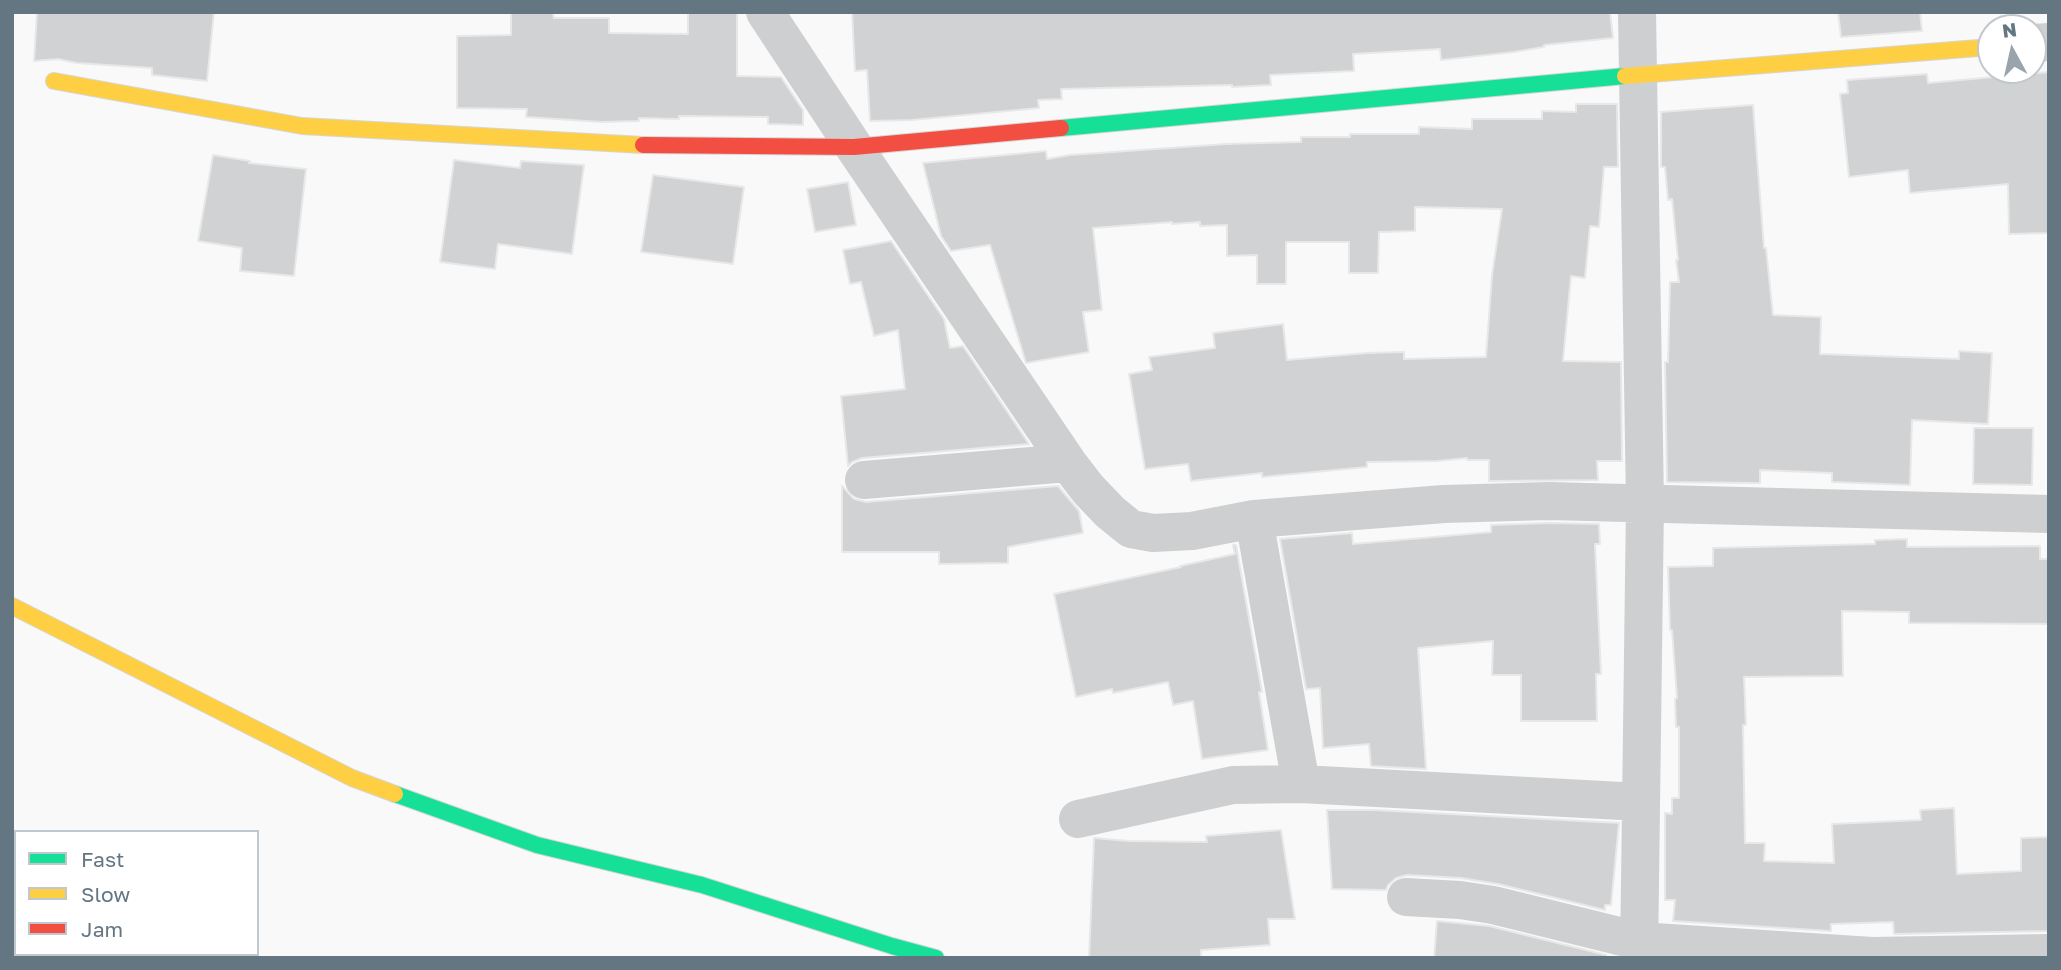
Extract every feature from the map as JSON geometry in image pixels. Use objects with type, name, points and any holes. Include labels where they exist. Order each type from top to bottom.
[{"type":"street","points":[[765,12],[1068,463],[1088,489],[1131,529],[1153,533],[1192,531],[1254,519],[1444,504],[1549,501],[2049,514]]},
{"type":"street","points":[[1637,12],[1645,503],[1639,949]]},
{"type":"street","points":[[54,81],[302,126],[622,145],[854,147],[1638,75],[1977,48]]},
{"type":"street","points":[[864,480],[1068,463]]},
{"type":"street","points":[[1254,519],[1301,784]]},
{"type":"street","points":[[12,606],[352,778],[537,845],[702,884],[936,958]]},
{"type":"street","points":[[1077,819],[1233,785],[1301,784],[1641,802]]},
{"type":"street","points":[[1406,897],[1493,905],[1639,949],[1872,956],[2049,953]]},
{"type":"building","points":[[37,12],[214,12],[207,81],[152,75],[152,68],[77,63],[58,59],[34,61]]},
{"type":"building","points":[[511,12],[553,12],[554,18],[609,18],[609,33],[688,34],[688,12],[737,12],[737,76],[781,77],[803,110],[803,125],[768,124],[768,117],[679,116],[679,119],[639,118],[639,121],[601,122],[526,117],[527,109],[457,108],[457,36],[511,35]]},
{"type":"building","points":[[852,12],[1610,12],[1613,38],[1441,60],[1440,49],[1353,54],[1354,71],[1270,75],[1271,85],[1061,89],[1062,99],[1038,100],[1039,108],[912,120],[870,121],[867,70],[855,71]]},
{"type":"building","points":[[1838,12],[1920,12],[1922,31],[1841,37]]},
{"type":"building","points":[[2047,72],[2049,233],[2009,234],[2008,184],[1910,193],[1908,170],[1849,177],[1840,94],[1848,93],[1847,80],[1927,74],[1928,83],[1977,79],[1977,84],[2047,84]]},
{"type":"building","points":[[1576,104],[1617,104],[1618,167],[1604,167],[1599,227],[1590,226],[1585,278],[1571,276],[1563,361],[1621,362],[1622,461],[1597,461],[1598,480],[1489,481],[1489,460],[1467,458],[1367,462],[1367,467],[1262,477],[1262,473],[1191,481],[1188,464],[1145,469],[1129,374],[1152,370],[1149,357],[1215,348],[1213,333],[1283,324],[1287,360],[1404,352],[1404,359],[1486,357],[1492,275],[1502,209],[1415,207],[1415,231],[1379,232],[1378,273],[1349,273],[1349,242],[1286,242],[1286,284],[1257,284],[1257,255],[1227,256],[1227,225],[1200,226],[1200,222],[1172,222],[1093,228],[1102,310],[1083,312],[1089,352],[1026,363],[990,245],[951,251],[941,236],[923,163],[1046,151],[1047,159],[1226,144],[1301,142],[1301,137],[1419,134],[1419,127],[1472,129],[1472,119],[1542,119],[1542,111],[1576,112]]},
{"type":"building","points":[[1753,105],[1764,248],[1773,315],[1821,317],[1820,354],[1959,359],[1959,351],[1992,353],[1988,424],[1912,420],[1910,485],[1832,482],[1832,473],[1760,470],[1760,483],[1667,482],[1665,362],[1668,362],[1670,282],[1679,282],[1672,199],[1668,200],[1665,167],[1661,167],[1661,112]]},
{"type":"building","points":[[213,155],[250,161],[249,163],[306,169],[294,276],[240,271],[242,248],[198,241]]},
{"type":"building","points":[[454,160],[520,168],[521,161],[584,165],[572,254],[498,244],[495,269],[440,262]]},
{"type":"building","points":[[653,175],[744,187],[733,264],[641,252]]},
{"type":"building","points":[[848,182],[856,225],[815,232],[807,189]]},
{"type":"building","points":[[891,241],[944,319],[950,348],[963,346],[1029,444],[862,458],[848,466],[841,396],[905,389],[898,330],[874,336],[861,282],[850,284],[843,250]]},
{"type":"building","points":[[1974,428],[2033,428],[2032,485],[1973,484]]},
{"type":"building","points":[[842,486],[854,499],[866,502],[1058,486],[1079,511],[1083,533],[1008,547],[1008,563],[939,564],[939,552],[842,552]]},
{"type":"building","points":[[1599,524],[1600,544],[1595,544],[1601,674],[1596,674],[1597,721],[1521,721],[1521,675],[1492,675],[1493,641],[1418,648],[1426,769],[1371,766],[1369,744],[1323,748],[1320,688],[1306,689],[1280,539],[1352,533],[1353,544],[1491,532],[1491,525]]},
{"type":"building","points":[[1907,539],[1907,547],[2040,546],[2040,559],[2049,559],[2049,624],[1909,623],[1909,612],[1842,611],[1843,676],[1744,677],[1745,843],[1765,843],[1764,861],[1834,863],[1832,824],[1921,820],[1920,810],[1954,808],[1957,874],[2021,871],[2021,838],[2049,837],[2049,931],[1894,934],[1893,922],[1831,924],[1831,931],[1673,921],[1675,900],[1665,900],[1665,813],[1672,814],[1672,798],[1679,798],[1679,727],[1676,727],[1677,698],[1670,630],[1668,567],[1713,566],[1713,548],[1875,544],[1875,540]]},
{"type":"building","points":[[1233,545],[1236,545],[1262,692],[1259,692],[1268,750],[1202,759],[1193,701],[1173,705],[1168,682],[1113,693],[1112,689],[1076,697],[1054,594],[1235,554]]},
{"type":"building","points":[[1327,810],[1619,823],[1611,905],[1605,905],[1605,910],[1498,884],[1461,878],[1407,875],[1396,878],[1386,890],[1332,889]]},
{"type":"building","points":[[1281,830],[1295,919],[1268,919],[1270,945],[1201,950],[1201,958],[1089,958],[1094,838],[1207,842],[1206,836]]},
{"type":"building","points":[[1437,921],[1489,926],[1606,955],[1606,958],[1434,958]]},
{"type":"traffic: fast","points":[[1061,128],[1625,76]]},
{"type":"traffic: fast","points":[[395,794],[537,845],[702,885],[936,958]]},
{"type":"traffic: slow","points":[[1625,76],[1977,48]]},
{"type":"traffic: slow","points":[[54,81],[302,126],[643,145]]},
{"type":"traffic: slow","points":[[12,606],[352,778],[395,794]]},
{"type":"traffic: jam","points":[[643,145],[854,147],[1061,128]]}]
